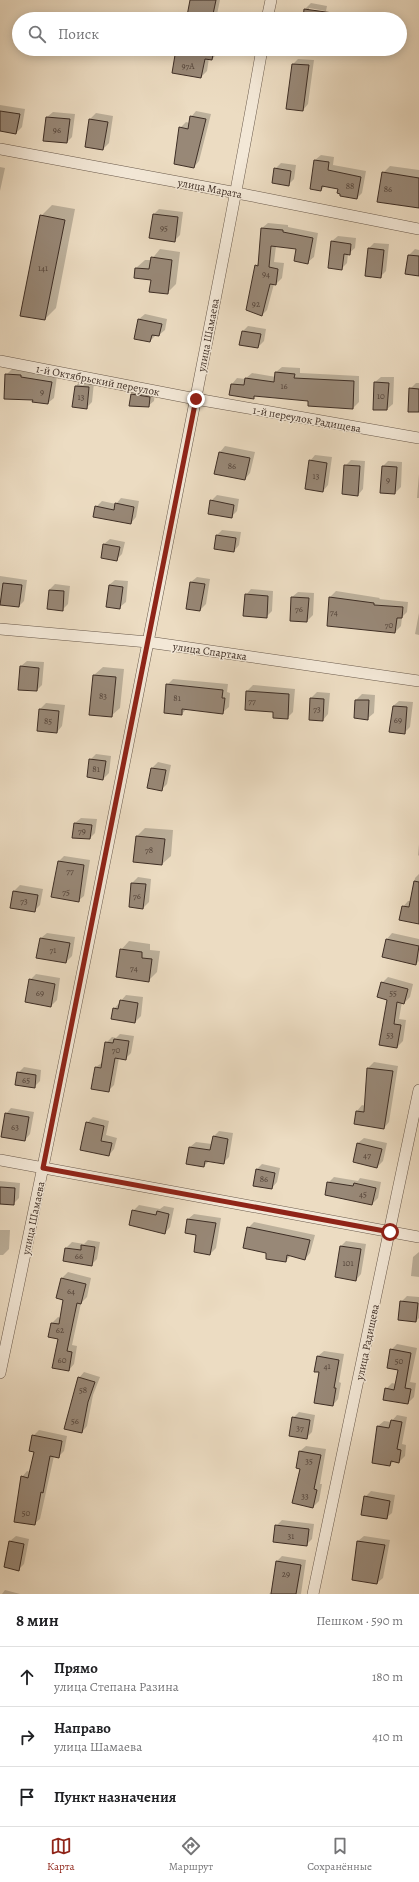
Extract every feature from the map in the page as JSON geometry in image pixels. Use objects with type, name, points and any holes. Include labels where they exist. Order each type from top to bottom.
[{"type":"street","points":[[268,12],[271,0]]},
{"type":"street","name":"улица Шамаева","points":[[0,1373],[43,1168],[237,193],[261,56]]},
{"type":"street","name":"улица Марата","points":[[0,149],[237,193],[419,229]]},
{"type":"street","name":"1-й Октябрьский переулок","points":[[0,361],[196,399]]},
{"type":"street","name":"1-й переулок Радищева","points":[[196,399],[419,438]]},
{"type":"street","name":"улица Спартака","points":[[0,628],[148,642],[419,681]]},
{"type":"street","name":"улица Радищева","points":[[313,1594],[419,1090]]},
{"type":"street","points":[[0,1160],[419,1237]]},
{"type":"building","points":[[190,0],[216,0],[213,12],[188,12]]},
{"type":"building","points":[[304,9],[326,12],[304,12]]},
{"type":"building","points":[[175,56],[213,56],[212,60],[205,59],[201,78],[172,73]]},
{"type":"building","points":[[292,64],[309,65],[303,111],[286,109]]},
{"type":"building","points":[[0,111],[20,114],[16,134],[0,131]]},
{"type":"building","points":[[190,116],[206,119],[194,168],[174,164],[179,127],[188,129]]},
{"type":"building","points":[[46,117],[70,119],[67,143],[43,141]]},
{"type":"building","points":[[89,119],[108,122],[103,150],[85,147]]},
{"type":"building","points":[[314,160],[329,162],[328,170],[361,177],[357,199],[340,196],[340,194],[337,193],[338,189],[322,186],[321,191],[310,189]]},
{"type":"building","points":[[274,168],[291,171],[289,186],[272,183]]},
{"type":"building","points":[[382,172],[419,178],[419,208],[377,202]]},
{"type":"building","points":[[153,214],[178,217],[175,242],[149,238]]},
{"type":"building","points":[[40,215],[65,220],[45,320],[20,316]]},
{"type":"building","points":[[261,228],[283,230],[283,232],[313,238],[308,264],[294,261],[296,249],[271,246],[269,267],[278,269],[276,285],[270,284],[262,316],[246,310],[255,265],[258,266]]},
{"type":"building","points":[[331,241],[351,244],[350,255],[344,254],[342,270],[328,268]]},
{"type":"building","points":[[368,248],[384,250],[381,278],[365,276]]},
{"type":"building","points":[[408,255],[419,256],[419,276],[405,274]]},
{"type":"building","points":[[151,257],[172,260],[168,294],[149,292],[151,280],[134,278],[135,268],[149,269]]},
{"type":"building","points":[[138,319],[162,324],[159,336],[152,335],[150,342],[134,339]]},
{"type":"building","points":[[242,331],[261,334],[258,348],[239,345]]},
{"type":"building","points":[[275,372],[295,374],[294,378],[354,381],[353,409],[308,406],[308,401],[254,396],[254,399],[229,395],[231,384],[244,385],[245,378],[274,382]]},
{"type":"building","points":[[5,374],[21,375],[21,377],[52,382],[48,404],[32,402],[33,400],[4,399]]},
{"type":"building","points":[[374,382],[389,383],[387,410],[373,410]]},
{"type":"building","points":[[75,386],[89,387],[87,409],[72,407]]},
{"type":"building","points":[[409,388],[419,389],[419,412],[408,412]]},
{"type":"building","points":[[131,394],[150,397],[149,407],[129,406]]},
{"type":"building","points":[[219,452],[250,458],[245,480],[214,474]]},
{"type":"building","points":[[309,460],[327,463],[323,492],[305,489]]},
{"type":"building","points":[[344,465],[360,466],[358,496],[342,494]]},
{"type":"building","points":[[382,466],[397,467],[395,494],[380,493]]},
{"type":"building","points":[[210,500],[234,505],[232,518],[208,514]]},
{"type":"building","points":[[115,503],[134,507],[131,524],[93,517],[95,506],[114,510]]},
{"type":"building","points":[[216,535],[236,538],[234,552],[214,549]]},
{"type":"building","points":[[103,544],[120,547],[117,561],[101,558]]},
{"type":"building","points":[[190,582],[205,584],[200,611],[186,609]]},
{"type":"building","points":[[3,583],[22,585],[19,607],[0,605]]},
{"type":"building","points":[[109,585],[123,587],[120,609],[106,607]]},
{"type":"building","points":[[49,590],[64,591],[63,611],[47,609]]},
{"type":"building","points":[[245,594],[268,596],[267,618],[243,616]]},
{"type":"building","points":[[291,597],[309,598],[307,622],[290,621]]},
{"type":"building","points":[[329,597],[374,603],[374,605],[403,607],[402,618],[397,618],[395,633],[327,626]]},
{"type":"building","points":[[20,666],[39,668],[37,691],[18,690]]},
{"type":"building","points":[[93,675],[116,677],[112,717],[89,715]]},
{"type":"building","points":[[166,684],[223,690],[222,698],[225,698],[223,714],[182,709],[182,715],[164,713]]},
{"type":"building","points":[[246,691],[289,694],[288,719],[273,718],[273,712],[245,710]]},
{"type":"building","points":[[310,698],[324,699],[323,721],[309,720]]},
{"type":"building","points":[[355,700],[369,700],[368,720],[354,718]]},
{"type":"building","points":[[393,706],[407,707],[405,734],[389,732]]},
{"type":"building","points":[[39,709],[59,711],[57,733],[37,731]]},
{"type":"building","points":[[89,759],[106,761],[103,780],[87,777]]},
{"type":"building","points":[[151,768],[166,770],[162,791],[147,788]]},
{"type":"building","points":[[74,823],[92,825],[90,839],[72,838]]},
{"type":"building","points":[[136,836],[165,839],[162,865],[133,862]]},
{"type":"building","points":[[58,861],[84,865],[79,902],[51,897]]},
{"type":"building","points":[[414,881],[419,882],[419,924],[399,920],[402,906],[409,907]]},
{"type":"building","points":[[131,883],[146,884],[143,909],[129,907]]},
{"type":"building","points":[[13,891],[38,895],[35,912],[10,908]]},
{"type":"building","points":[[40,938],[70,943],[66,963],[36,958]]},
{"type":"building","points":[[386,939],[419,946],[416,965],[382,957]]},
{"type":"building","points":[[120,949],[142,952],[142,958],[152,959],[149,982],[116,977]]},
{"type":"building","points":[[29,979],[55,984],[51,1007],[25,1002]]},
{"type":"building","points":[[381,982],[408,989],[404,1004],[397,1002],[394,1024],[401,1025],[397,1048],[379,1045],[387,1000],[377,997]]},
{"type":"building","points":[[120,1000],[138,1003],[135,1023],[111,1019],[113,1008],[118,1009]]},
{"type":"building","points":[[114,1039],[129,1041],[126,1060],[115,1058],[109,1092],[91,1089],[95,1067],[101,1068],[105,1042],[113,1043]]},
{"type":"building","points":[[367,1068],[393,1071],[384,1129],[354,1124],[356,1111],[364,1112]]},
{"type":"building","points":[[17,1072],[36,1075],[35,1088],[15,1085]]},
{"type":"building","points":[[5,1113],[29,1117],[25,1141],[1,1137]]},
{"type":"building","points":[[86,1122],[104,1126],[101,1141],[112,1143],[109,1156],[80,1150]]},
{"type":"building","points":[[213,1136],[228,1139],[224,1164],[205,1161],[204,1167],[186,1164],[189,1147],[210,1150]]},
{"type":"building","points":[[357,1143],[382,1149],[377,1168],[353,1162]]},
{"type":"building","points":[[256,1169],[275,1173],[272,1189],[253,1186]]},
{"type":"building","points":[[327,1182],[353,1186],[354,1183],[376,1188],[372,1205],[325,1195]]},
{"type":"building","points":[[0,1187],[15,1188],[14,1205],[0,1204]]},
{"type":"building","points":[[132,1210],[156,1215],[157,1211],[169,1214],[165,1234],[129,1225]]},
{"type":"building","points":[[187,1219],[216,1223],[210,1255],[194,1252],[196,1235],[185,1233]]},
{"type":"building","points":[[247,1227],[310,1240],[305,1260],[287,1255],[286,1262],[266,1259],[266,1253],[243,1248]]},
{"type":"building","points":[[81,1245],[95,1247],[92,1266],[63,1261],[65,1248],[81,1250]]},
{"type":"building","points":[[340,1246],[361,1249],[356,1281],[335,1277]]},
{"type":"building","points":[[61,1278],[86,1284],[81,1304],[77,1303],[67,1351],[72,1352],[69,1371],[52,1368],[58,1339],[48,1337],[51,1323],[59,1324],[63,1300],[56,1298]]},
{"type":"building","points":[[400,1301],[418,1303],[416,1322],[398,1320]]},
{"type":"building","points":[[390,1349],[411,1353],[405,1388],[411,1389],[408,1404],[383,1400],[385,1388],[394,1390],[398,1370],[387,1368]]},
{"type":"building","points":[[317,1356],[339,1360],[334,1388],[336,1388],[333,1406],[314,1403],[319,1372],[314,1372]]},
{"type":"building","points":[[78,1377],[95,1382],[88,1402],[82,1433],[64,1429]]},
{"type":"building","points":[[292,1417],[310,1420],[307,1439],[289,1436]]},
{"type":"building","points":[[391,1420],[402,1422],[397,1449],[401,1450],[399,1463],[391,1461],[390,1466],[372,1463],[377,1426],[389,1428]]},
{"type":"building","points":[[32,1435],[62,1441],[59,1458],[50,1456],[35,1525],[14,1522],[21,1476],[28,1478],[34,1452],[29,1451]]},
{"type":"building","points":[[299,1451],[321,1455],[314,1489],[317,1490],[313,1508],[292,1503],[300,1469],[296,1468]]},
{"type":"building","points":[[364,1496],[390,1501],[387,1519],[361,1515]]},
{"type":"building","points":[[275,1525],[309,1529],[307,1546],[273,1542]]},
{"type":"building","points":[[9,1541],[24,1544],[19,1571],[4,1567]]},
{"type":"building","points":[[357,1541],[385,1545],[377,1584],[352,1580]]},
{"type":"building","points":[[276,1561],[301,1565],[296,1594],[271,1594]]},
{"type":"route","points":[[196,399],[43,1168],[390,1232]]}]
